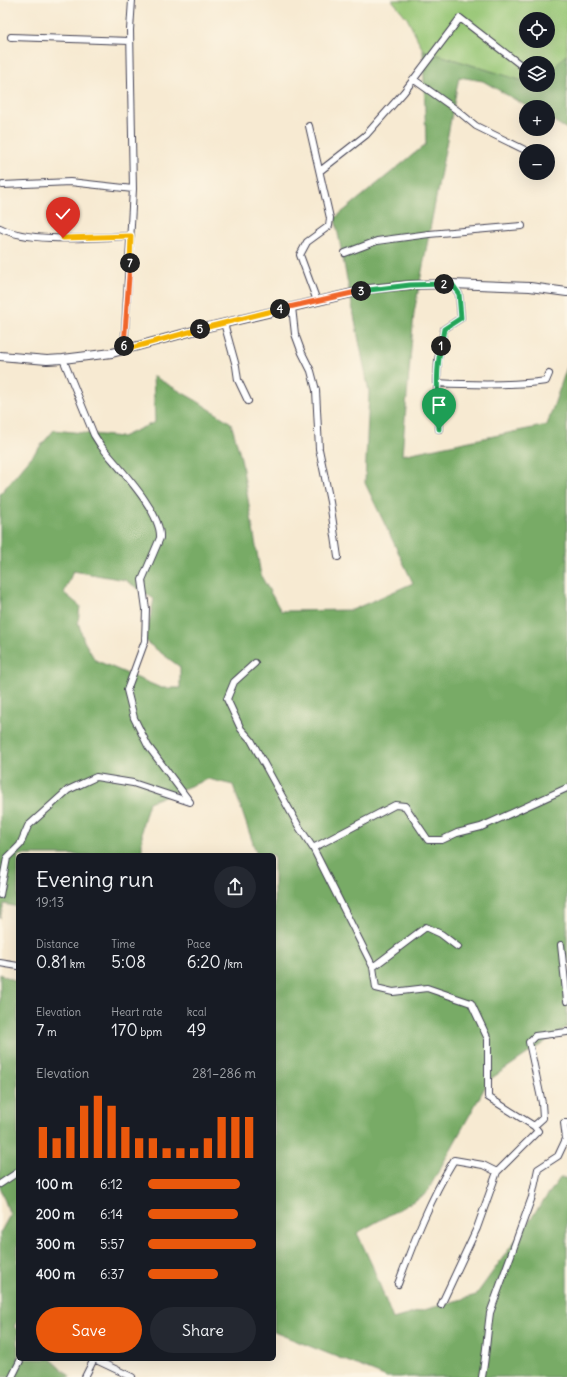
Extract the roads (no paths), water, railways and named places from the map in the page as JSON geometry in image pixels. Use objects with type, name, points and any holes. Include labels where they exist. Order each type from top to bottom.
[{"type":"street","points":[[124,350],[133,188],[130,41],[130,3],[132,0]]},
{"type":"street","points":[[320,171],[366,135],[404,92],[460,18],[519,64]]},
{"type":"street","points":[[12,37],[130,41]]},
{"type":"street","points":[[413,79],[458,111],[476,126],[519,148]]},
{"type":"street","points":[[308,126],[320,171],[330,218],[329,226],[307,242],[300,255],[317,301]]},
{"type":"street","points":[[3,185],[70,182],[133,188]]},
{"type":"street","points":[[345,253],[377,241],[429,234],[522,226]]},
{"type":"street","points":[[0,228],[29,237],[63,238],[131,236]]},
{"type":"street","points":[[439,429],[437,383],[438,360],[444,329],[461,318],[459,294],[452,284]]},
{"type":"street","points":[[0,356],[63,360],[93,357],[224,323],[369,289],[410,285],[452,284],[530,287],[567,292]]},
{"type":"street","points":[[292,307],[295,334],[302,354],[311,371],[316,390],[318,406],[318,440],[330,502],[338,557]]},
{"type":"street","points":[[224,323],[238,380],[248,401]]},
{"type":"street","points":[[0,895],[7,858],[20,845],[28,826],[68,790],[96,777],[134,783],[190,802],[148,746],[134,718],[127,690],[145,641],[146,608],[142,580],[160,538],[160,530],[151,509],[94,435],[63,360]]},
{"type":"street","points":[[437,383],[479,385],[522,384],[546,381],[549,374]]},
{"type":"street","points":[[255,664],[234,682],[227,699],[241,730],[251,740],[299,827],[313,848],[373,967],[376,988],[393,992],[427,988],[470,1002],[488,1039],[488,1097],[534,1126],[538,1131],[497,1172],[477,1228],[440,1305]]},
{"type":"street","points":[[313,848],[395,806],[405,806],[428,840],[442,840],[457,833],[481,827],[567,788]]},
{"type":"street","points":[[373,967],[426,927],[441,934],[458,947]]},
{"type":"street","points":[[561,945],[567,1001]]},
{"type":"street","points":[[0,963],[16,966]]},
{"type":"street","points":[[534,1126],[543,1118],[542,1103],[529,1042],[535,1036],[567,1032]]},
{"type":"street","points":[[482,1377],[486,1356],[487,1329],[490,1313],[532,1197],[538,1169],[558,1156],[566,1139],[564,1123],[567,1123]]},
{"type":"street","points":[[398,1284],[416,1235],[444,1176],[454,1160],[483,1165],[497,1172]]},
{"type":"street","points":[[0,1184],[16,1173]]},
{"type":"street","points":[[12,1377],[20,1361]]},
{"type":"street","points":[[85,1377],[93,1361]]},
{"type":"street","points":[[98,1361],[132,1377]]}]
